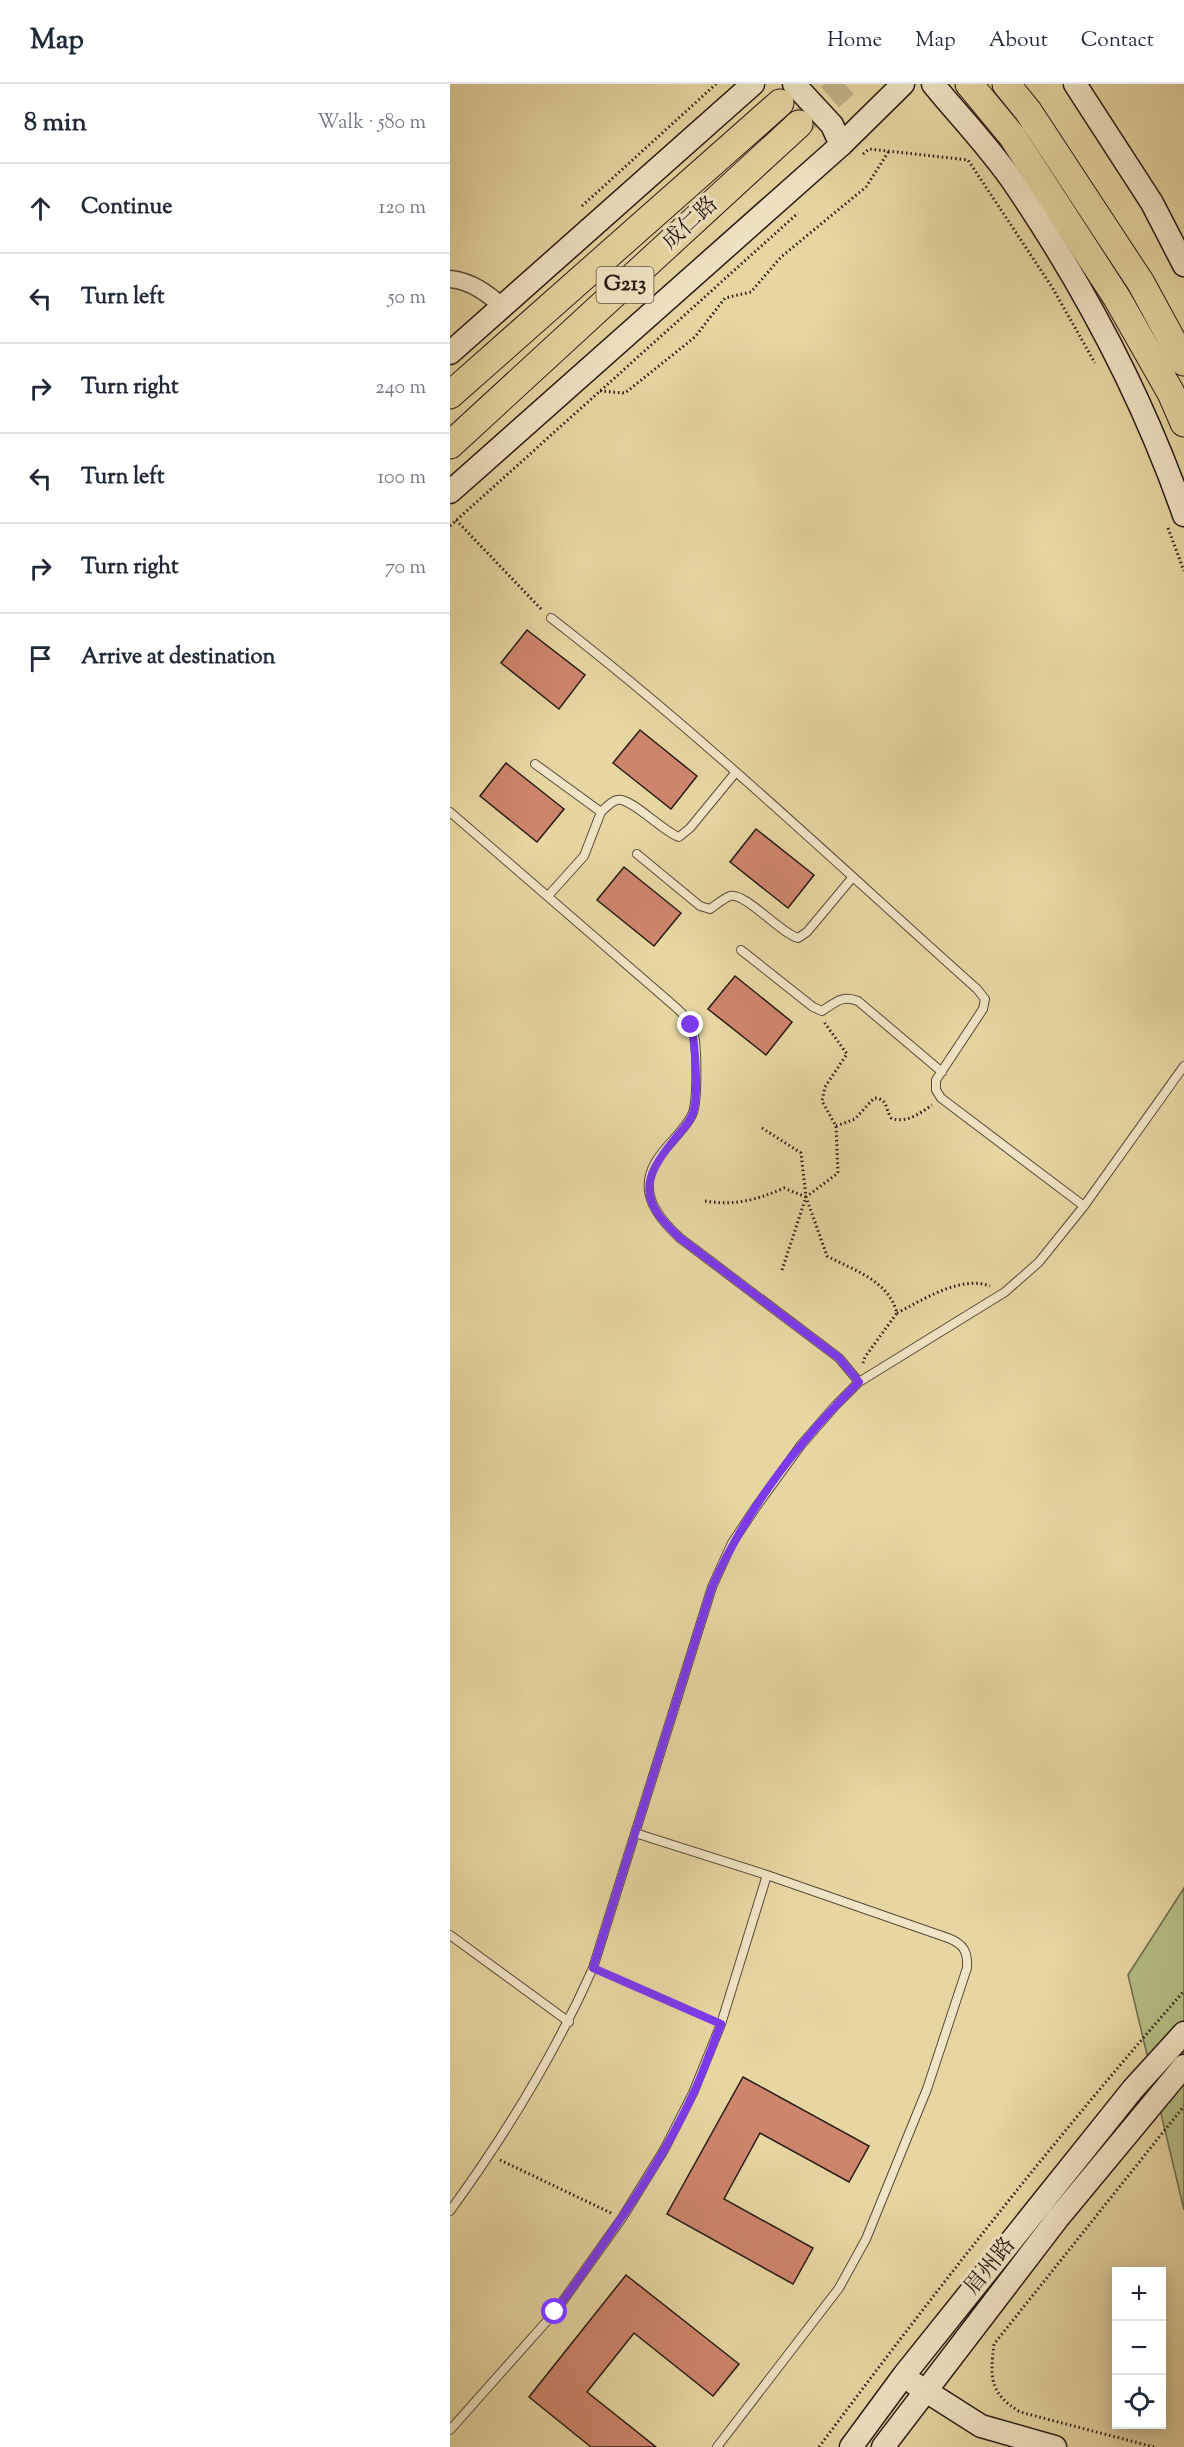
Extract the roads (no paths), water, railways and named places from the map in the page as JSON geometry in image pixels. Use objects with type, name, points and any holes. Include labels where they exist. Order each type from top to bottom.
[{"type":"highway","points":[[969,84],[1012,136],[1117,298],[1171,393],[1184,423]]},
{"type":"highway","points":[[1006,84],[1028,111],[1141,284],[1184,362]]},
{"type":"highway","name":"成仁路","points":[[450,395],[787,94]]},
{"type":"highway","name":"成仁路","points":[[450,445],[799,124]]},
{"type":"main road","points":[[450,353],[753,84]]},
{"type":"main road","points":[[450,492],[851,151],[903,84]]},
{"type":"main road","points":[[933,84],[1013,182],[1073,279],[1129,380],[1164,459],[1175,519]]},
{"type":"main road","points":[[1074,84],[1152,202],[1184,265]]},
{"type":"main road","points":[[787,94],[832,126],[851,151]]},
{"type":"main road","points":[[883,2447],[1058,2218],[1184,2033]]},
{"type":"main road","points":[[1142,2097],[1184,2066]]},
{"type":"main road","name":"眉州路","points":[[851,2447],[904,2375],[1142,2097]]},
{"type":"main road","points":[[904,2375],[926,2392],[981,2426],[1054,2447]]},
{"type":"street","points":[[450,279],[462,280],[503,307]]},
{"type":"lane","points":[[551,618],[616,668],[736,772],[985,999],[982,1009],[936,1080],[936,1090],[941,1098],[1084,1206]]},
{"type":"lane","points":[[535,764],[601,812]]},
{"type":"lane","points":[[548,896],[584,856],[601,812],[617,800],[626,800],[669,834],[679,837],[690,828],[736,772]]},
{"type":"lane","points":[[450,812],[672,1004],[691,1025],[695,1040],[693,1113],[655,1163],[649,1182],[651,1202],[660,1220],[680,1238],[839,1358],[859,1382]]},
{"type":"lane","points":[[637,854],[700,906],[710,909],[731,896],[743,898],[787,934],[798,938],[807,932],[852,878]]},
{"type":"lane","points":[[741,950],[813,1007],[822,1011],[838,999],[848,997],[858,1001],[942,1072]]},
{"type":"lane","points":[[450,2211],[491,2156],[532,2090],[569,2022],[593,1968],[712,1587],[732,1543],[801,1445],[859,1382],[1005,1292],[1039,1262],[1084,1206],[1184,1066]]},
{"type":"lane","points":[[635,1833],[767,1875],[959,1942],[968,1953],[968,1968],[927,2089],[866,2239],[839,2288],[717,2447]]},
{"type":"lane","points":[[450,2430],[555,2312],[622,2218],[664,2150],[693,2093],[721,2024],[767,1875]]},
{"type":"lane","points":[[450,1935],[569,2022]]},
{"type":"tunnel","points":[[799,124],[845,84]]}]
